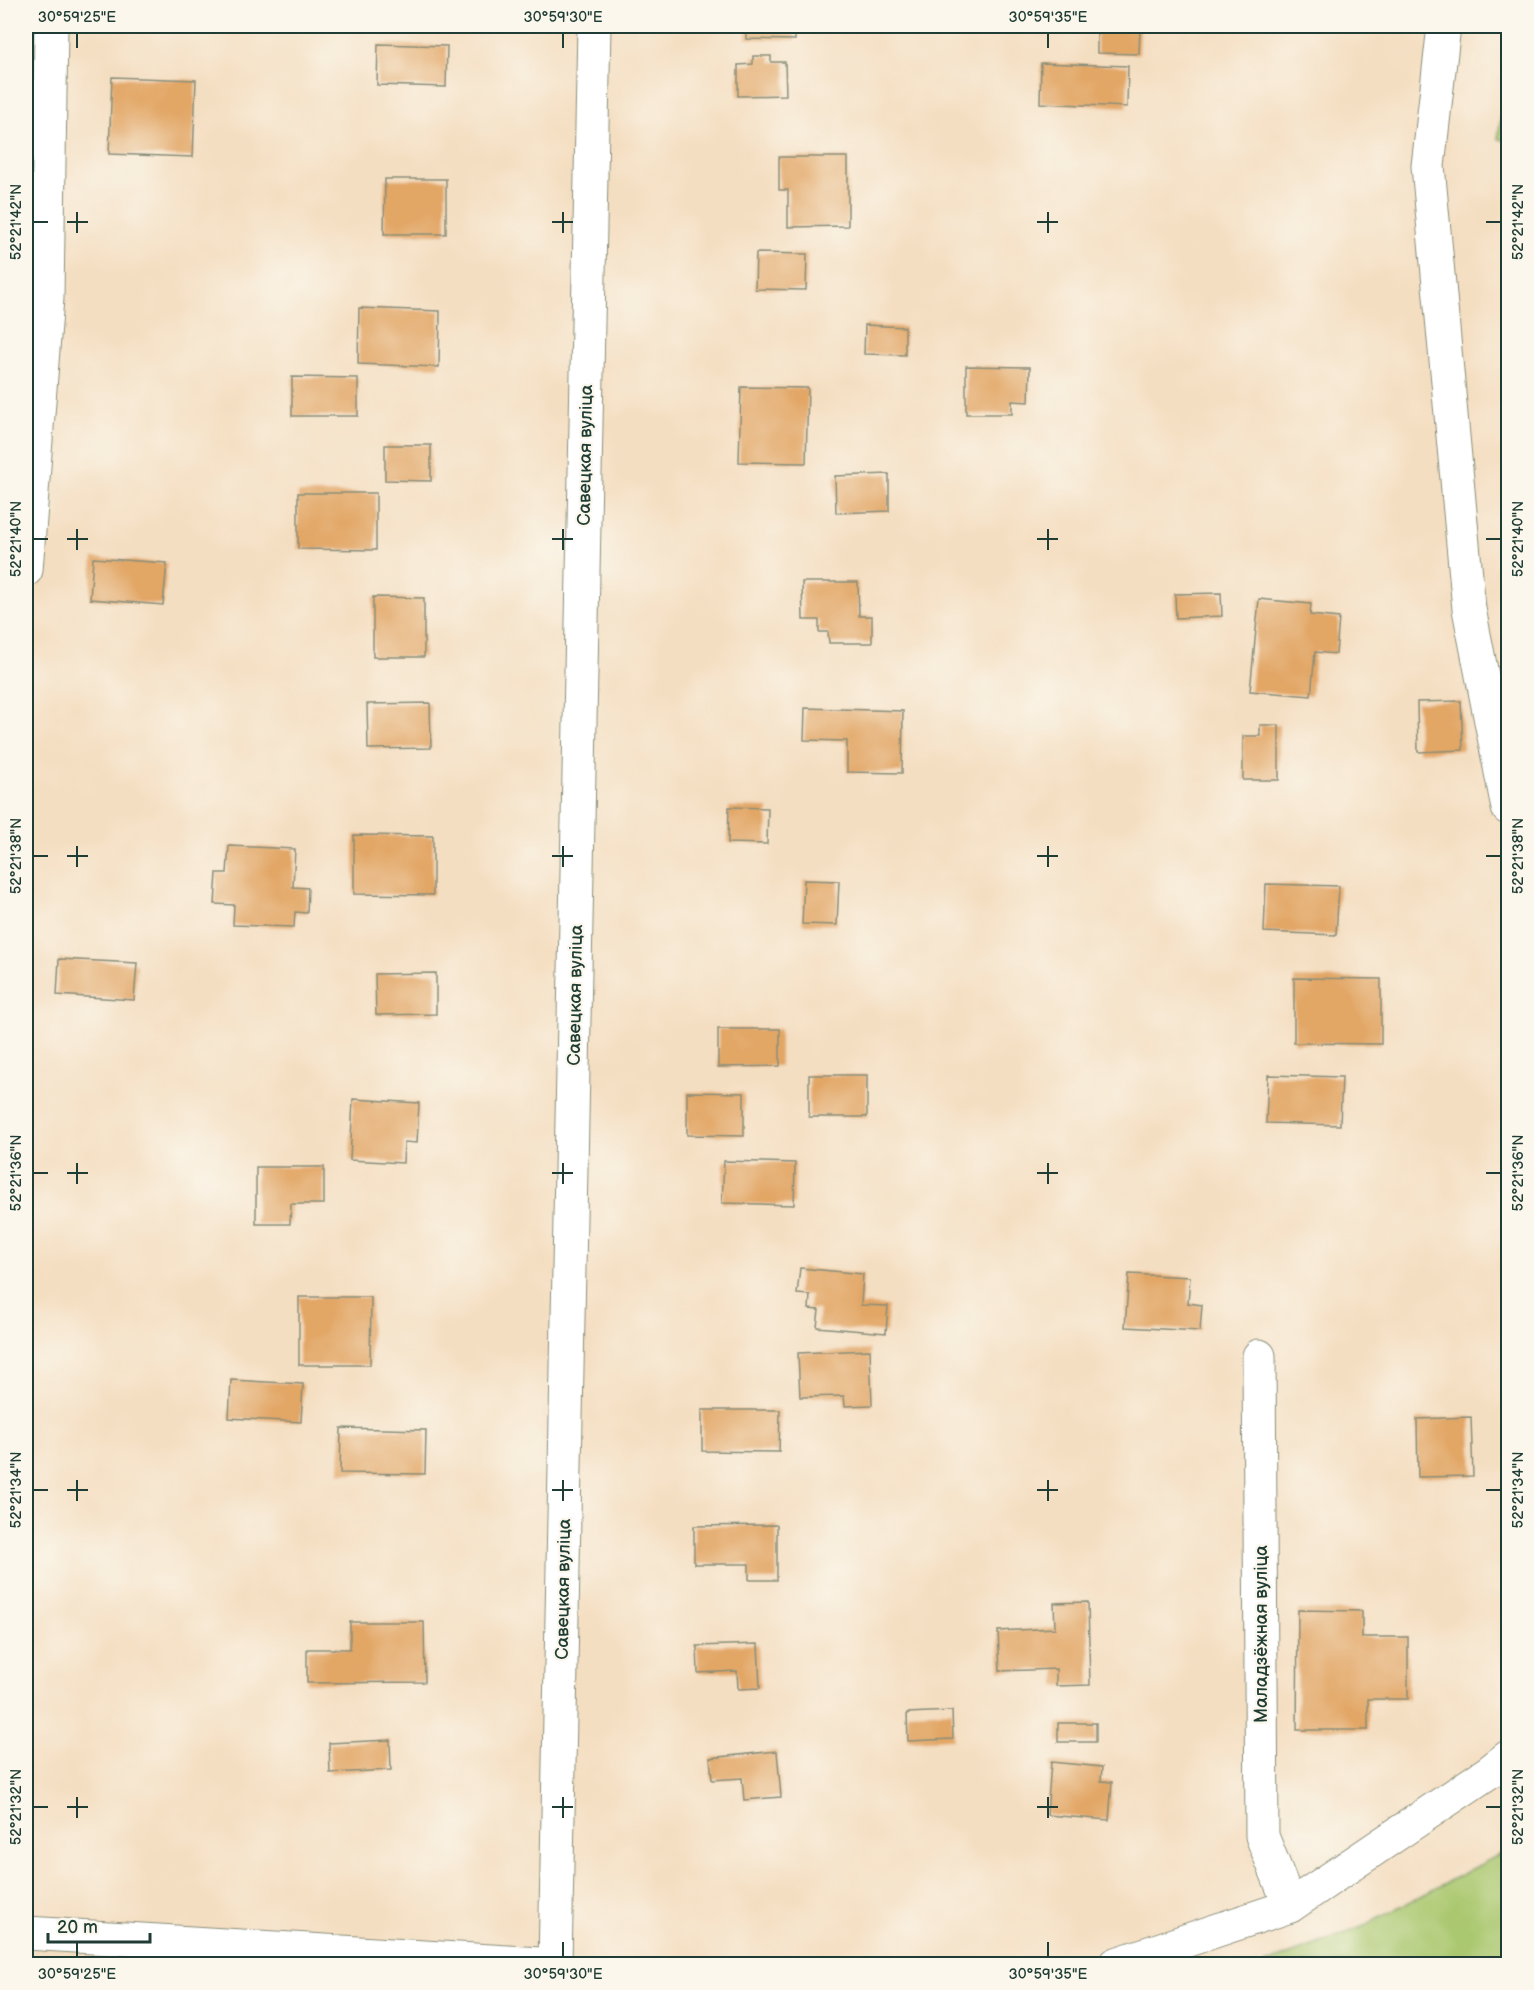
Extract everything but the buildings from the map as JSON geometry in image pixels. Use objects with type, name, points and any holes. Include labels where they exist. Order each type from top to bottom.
[{"type":"street","points":[[26,570],[47,298],[51,26]]},
{"type":"street","name":"Савецкая вуліца","points":[[555,1965],[594,26]]},
{"type":"street","points":[[1444,26],[1428,166],[1469,609],[1509,808]]},
{"type":"street","name":"Маладзёжная вуліца","points":[[1259,1356],[1262,1836],[1290,1906]]},
{"type":"street","points":[[1116,1965],[1290,1906],[1490,1773],[1509,1757]]},
{"type":"street","points":[[26,1933],[540,1965]]},
{"type":"green space","points":[[1508,57],[1508,141],[1498,139]]},
{"type":"green space","points":[[1508,1850],[1508,1964],[1264,1964],[1362,1927]]}]
